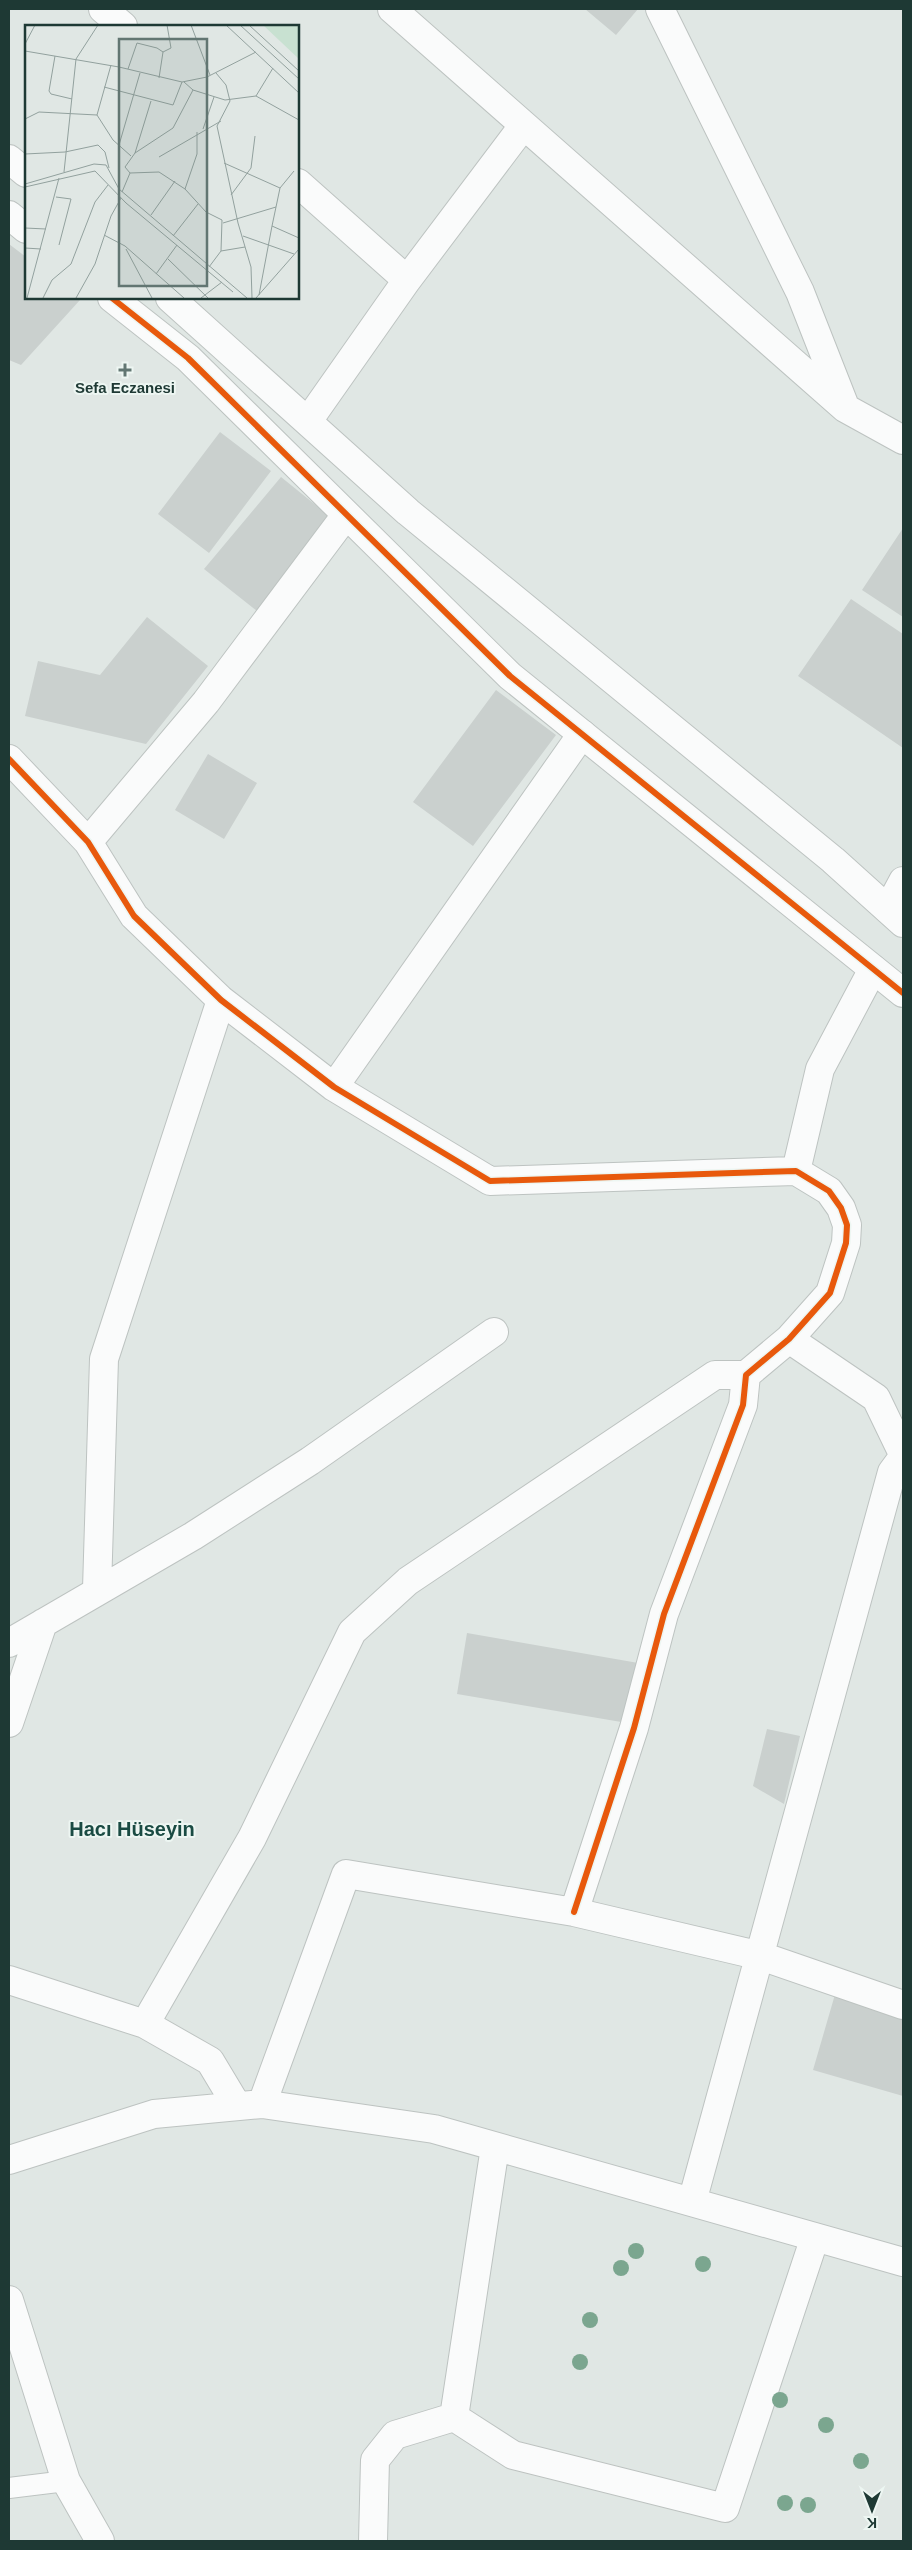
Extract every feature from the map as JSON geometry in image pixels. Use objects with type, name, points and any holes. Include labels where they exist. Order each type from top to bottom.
[{"type":"street","points":[[104,9],[122,25]]},
{"type":"street","points":[[392,9],[845,408],[903,440]]},
{"type":"street","points":[[660,9],[800,292],[845,408]]},
{"type":"street","points":[[308,421],[406,280],[523,126]]},
{"type":"street","points":[[9,159],[25,172]]},
{"type":"street","points":[[299,184],[406,280]]},
{"type":"street","points":[[9,215],[25,228]]},
{"type":"street","points":[[113,299],[188,358],[510,676],[903,993]]},
{"type":"street","points":[[171,299],[408,512],[833,860],[896,916]]},
{"type":"street","points":[[88,842],[206,702],[346,515]]},
{"type":"street","points":[[334,1087],[582,734]]},
{"type":"street","points":[[9,759],[88,842],[134,916],[222,1000],[334,1087],[490,1181],[796,1171],[828,1191],[841,1208],[847,1225],[846,1243],[830,1292],[789,1339],[746,1375],[715,1375],[408,1581],[352,1632],[252,1838],[145,2024]]},
{"type":"street","points":[[896,916],[903,881]]},
{"type":"street","points":[[796,1171],[820,1069],[873,969]]},
{"type":"street","points":[[98,1589],[104,1359],[222,1000]]},
{"type":"street","points":[[9,1643],[98,1589],[193,1536],[310,1461],[494,1332]]},
{"type":"street","points":[[692,2202],[761,1956],[892,1472],[903,1456],[876,1398],[789,1339]]},
{"type":"street","points":[[574,1912],[634,1728],[664,1614],[743,1405],[746,1375]]},
{"type":"street","points":[[9,1723],[43,1623]]},
{"type":"street","points":[[249,2105],[346,1874],[574,1912],[761,1956],[903,2005]]},
{"type":"street","points":[[9,1980],[145,2024],[210,2061],[249,2105]]},
{"type":"street","points":[[9,2160],[154,2114],[249,2105],[434,2129],[903,2262]]},
{"type":"street","points":[[454,2417],[495,2147]]},
{"type":"street","points":[[373,2541],[374,2460],[395,2435],[454,2417],[513,2455],[725,2508],[815,2237]]},
{"type":"street","points":[[9,2300],[66,2481],[100,2541]]},
{"type":"lane","points":[[9,2488],[66,2481]]},
{"type":"building","points":[[585,9],[638,9],[616,35]]},
{"type":"building","points":[[9,244],[25,256],[25,299],[80,300],[21,365],[9,360]]},
{"type":"building","points":[[220,432],[271,471],[209,553],[158,514]]},
{"type":"building","points":[[281,477],[333,519],[257,611],[204,569]]},
{"type":"building","points":[[903,528],[903,617],[862,590]]},
{"type":"building","points":[[851,599],[903,634],[903,748],[798,676]]},
{"type":"building","points":[[147,617],[208,666],[146,744],[25,716],[38,661],[100,675]]},
{"type":"building","points":[[496,690],[556,735],[473,846],[413,802]]},
{"type":"building","points":[[208,754],[257,783],[224,839],[175,810]]},
{"type":"building","points":[[467,1633],[644,1664],[633,1724],[457,1694]]},
{"type":"building","points":[[767,1729],[800,1736],[784,1804],[753,1786]]},
{"type":"building","points":[[836,1991],[903,2010],[903,2096],[813,2070]]},
{"type":"cycle path","points":[[113,299],[188,358],[510,676],[903,993]]},
{"type":"cycle path","points":[[9,759],[88,842],[134,916],[221,1000],[334,1087],[490,1181],[796,1171],[829,1191],[841,1208],[847,1225],[846,1243],[830,1293],[789,1339],[746,1375],[743,1405],[664,1614],[634,1728],[574,1912]]},
{"type":"place","name":"Sefa Eczanesi","points":[[125,370]]},
{"type":"district","name":"Hacı Hüseyin","points":[[132,1829]]}]
